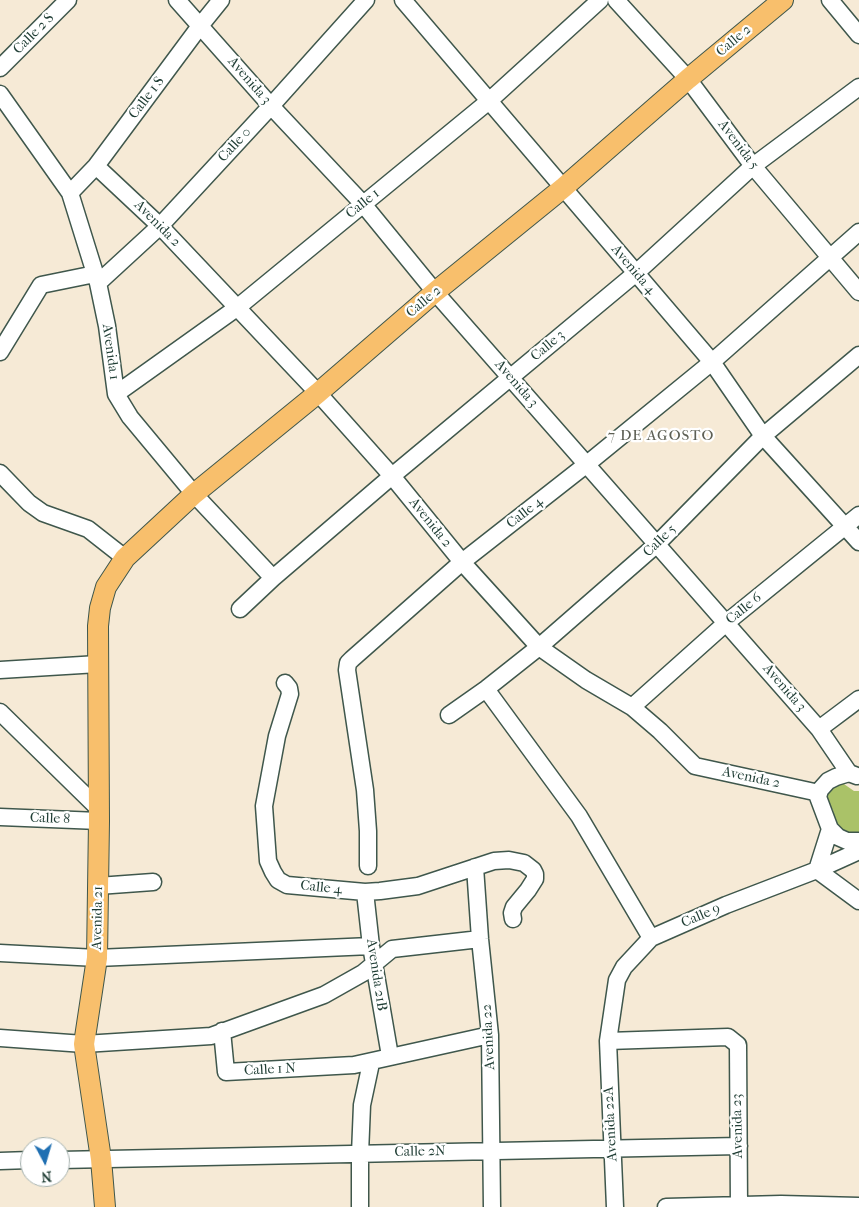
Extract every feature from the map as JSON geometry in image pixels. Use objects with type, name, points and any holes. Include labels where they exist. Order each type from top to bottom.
[{"type":"main road","name":"Calle 2","points":[[98,626],[100,608],[106,587],[125,558],[194,494],[318,393],[435,292],[563,188],[688,79],[783,0]]},
{"type":"main road","name":"Avenida 21","points":[[98,626],[99,815],[97,958],[84,1044],[101,1159],[105,1207]]},
{"type":"street","name":"Calle 2 S","points":[[0,68],[68,0]]},
{"type":"street","name":"Avenida 3","points":[[178,0],[271,106],[363,204],[435,292],[658,544],[819,730],[854,776]]},
{"type":"street","name":"Calle 1 S","points":[[70,193],[96,166],[221,0]]},
{"type":"street","name":"Calle 0","points":[[96,278],[160,226],[366,0]]},
{"type":"street","name":"Avenida 4","points":[[403,0],[712,362],[763,436],[859,542]]},
{"type":"street","name":"Calle 1","points":[[116,394],[238,307],[489,101],[600,0]]},
{"type":"street","name":"Avenida 5","points":[[616,0],[688,79],[753,166],[859,292]]},
{"type":"street","points":[[830,0],[859,35]]},
{"type":"street","name":"Calle 3","points":[[240,609],[273,578],[392,476],[636,274],[753,166],[859,87]]},
{"type":"street","name":"Avenida 1","points":[[0,94],[70,193],[96,278],[107,326],[116,394],[130,418],[194,494],[273,578]]},
{"type":"street","name":"Avenida 2","points":[[96,166],[160,226],[318,393],[392,476],[462,562],[539,647],[586,680],[632,707],[660,731],[695,766],[819,793]]},
{"type":"street","name":"Calle 4","points":[[368,866],[365,790],[347,670],[348,664],[462,562],[712,362],[859,232]]},
{"type":"street","points":[[0,352],[41,285],[96,278]]},
{"type":"street","name":"Calle 5","points":[[449,714],[486,689],[539,647],[658,544],[763,436],[859,355]]},
{"type":"street","points":[[0,473],[29,503],[43,513],[88,529],[125,558]]},
{"type":"street","name":"Calle 6","points":[[632,707],[726,623],[859,515]]},
{"type":"street","points":[[0,670],[98,664]]},
{"type":"street","name":"Calle 4","points":[[285,683],[289,688],[290,694],[277,736],[264,806],[268,861],[278,880],[287,885],[365,892],[418,886],[475,867],[509,860],[524,864],[533,870],[535,879],[514,907],[512,919]]},
{"type":"street","points":[[486,689],[579,816],[651,938]]},
{"type":"street","points":[[819,730],[859,699]]},
{"type":"street","points":[[0,712],[99,815]]},
{"type":"street","points":[[854,776],[836,777],[828,781],[820,790],[818,797],[830,830],[838,837],[856,845]]},
{"type":"street","name":"Calle 8","points":[[0,817],[99,815]]},
{"type":"street","points":[[830,830],[817,870],[859,901]]},
{"type":"street","name":"Calle 9","points":[[608,1041],[616,980],[624,967],[651,938],[817,870],[856,845]]},
{"type":"street","points":[[843,890],[840,883],[842,872],[859,861]]},
{"type":"street","name":"Avenida 22","points":[[475,867],[490,1035],[492,1207]]},
{"type":"street","points":[[98,886],[153,882]]},
{"type":"street","name":"Avenida 21B","points":[[365,892],[390,1056]]},
{"type":"street","points":[[0,953],[97,958],[373,954],[402,947],[480,939]]},
{"type":"street","points":[[0,1038],[84,1044],[211,1036],[324,995],[362,973],[373,954]]},
{"type":"street","name":"Calle 1 N","points":[[222,1032],[226,1072],[371,1063],[390,1056],[490,1035]]},
{"type":"street","name":"Avenida 23","points":[[608,1041],[728,1037],[738,1044],[739,1206]]},
{"type":"street","name":"Avenida 22A","points":[[608,1041],[615,1207]]},
{"type":"street","points":[[360,1207],[362,1105],[371,1063]]},
{"type":"street","name":"Calle 2N","points":[[101,1159],[738,1146]]},
{"type":"street","points":[[70,1160],[101,1159]]},
{"type":"street","points":[[0,1161],[20,1160]]},
{"type":"street","points":[[666,1207],[780,1204],[859,1206]]},
{"type":"green space","points":[[841,782],[854,791],[859,791],[859,837],[847,836],[835,824],[833,810],[824,797],[824,788]]},
{"type":"district","name":"7 DE AGOSTO","points":[[661,436]]}]
